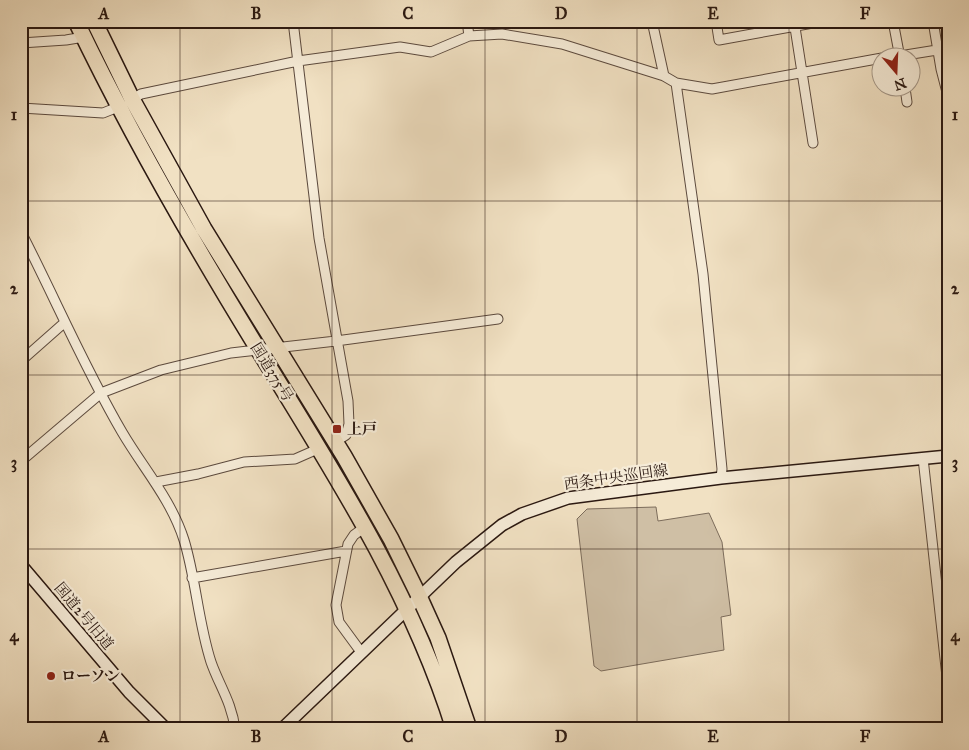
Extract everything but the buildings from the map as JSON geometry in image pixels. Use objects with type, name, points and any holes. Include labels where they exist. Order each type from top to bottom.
[{"type":"highway","name":"国道375号","points":[[76,21],[84,37],[278,348],[391,540],[420,596],[438,638],[469,729]]},
{"type":"highway","name":"国道375号","points":[[94,21],[125,103],[192,240],[320,448],[365,527],[407,607],[423,643],[454,729]]},
{"type":"street","points":[[293,21],[319,238],[348,400],[349,424],[346,435],[335,442]]},
{"type":"street","points":[[467,21],[469,36]]},
{"type":"street","points":[[652,21],[664,76]]},
{"type":"street","points":[[716,21],[719,40],[794,24],[824,21]]},
{"type":"street","points":[[893,21],[898,48]]},
{"type":"street","points":[[933,21],[937,50],[948,96]]},
{"type":"street","points":[[794,24],[813,143]]},
{"type":"street","points":[[21,108],[104,113],[141,94],[298,61],[400,47],[431,52],[469,36],[502,34],[562,44],[664,76],[676,83],[712,89],[872,60]]},
{"type":"street","points":[[21,43],[84,37]]},
{"type":"street","points":[[922,53],[937,50]]},
{"type":"street","points":[[676,83],[703,274],[722,469],[721,478]]},
{"type":"street","points":[[906,98],[907,102]]},
{"type":"street","points":[[21,232],[64,322],[122,433],[156,482],[169,505],[184,539],[211,662],[233,712],[235,729]]},
{"type":"street","points":[[21,461],[101,393],[161,370],[223,355],[258,349],[336,341],[498,318]]},
{"type":"street","points":[[21,361],[64,322]]},
{"type":"street","points":[[156,482],[198,474],[244,462],[295,459],[320,448]]},
{"type":"street","name":"西条中央巡回線","points":[[282,729],[407,607],[483,539],[502,525],[535,509],[568,498],[721,478],[948,456]]},
{"type":"street","points":[[923,458],[948,686]]},
{"type":"street","points":[[361,652],[339,622],[336,613],[337,594],[348,544],[354,535],[365,527]]},
{"type":"street","points":[[192,578],[346,551]]},
{"type":"street","name":"国道2号旧道","points":[[21,565],[129,692],[166,729]]},
{"type":"shaded area","points":[[937,21],[948,21],[948,78]]},
{"type":"shaded area","points":[[656,507],[658,521],[709,513],[722,542],[731,615],[721,617],[724,650],[601,671],[594,666],[577,519],[587,509]]},
{"type":"place","name":"上戸","points":[[337,429]]},
{"type":"place","name":"ローソン","points":[[51,676]]}]
